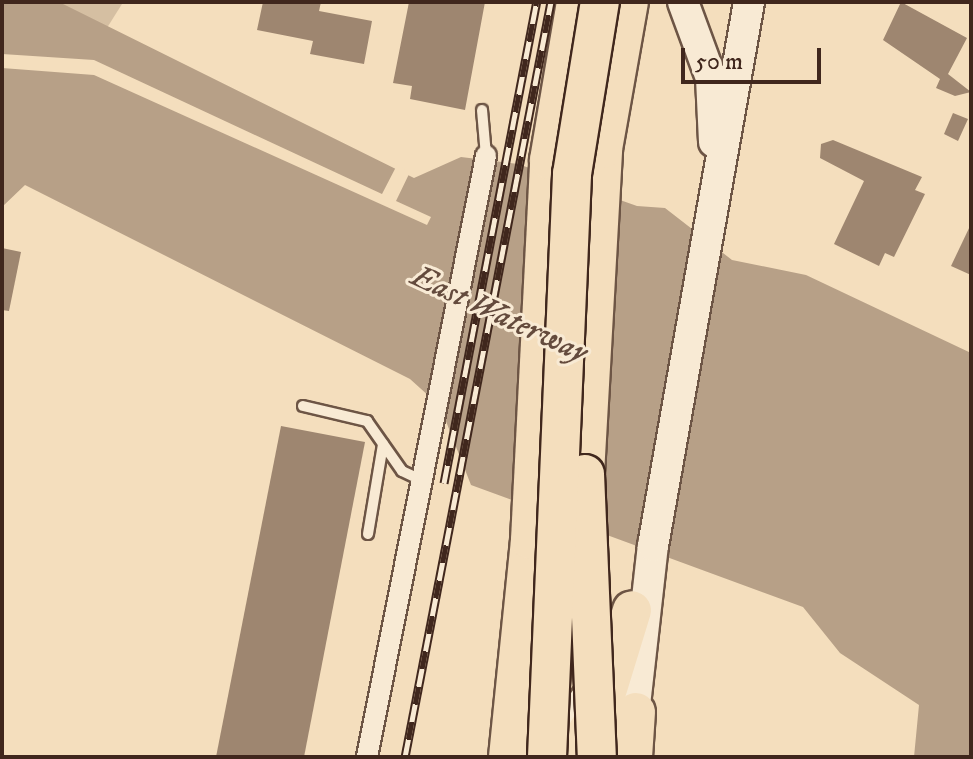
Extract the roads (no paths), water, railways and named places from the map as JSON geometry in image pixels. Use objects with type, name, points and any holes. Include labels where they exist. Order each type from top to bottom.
[{"type":"highway","points":[[508,757],[530,540],[547,176],[576,2]]},
{"type":"highway","points":[[560,752],[572,174],[600,2]]},
{"type":"highway","points":[[560,752],[585,474],[602,164],[629,2]]},
{"type":"highway","points":[[585,474],[597,757]]},
{"type":"highway","points":[[560,752],[603,705],[632,610]]},
{"type":"highway","points":[[633,757],[636,712]]},
{"type":"main road","points":[[683,2],[711,78],[709,190],[717,210]]},
{"type":"main road","points":[[627,757],[636,712],[653,546],[717,210],[749,2]]},
{"type":"main road","points":[[717,210],[739,161],[769,2]]},
{"type":"main road","points":[[632,610],[653,546]]},
{"type":"main road","points":[[527,757],[560,752]]},
{"type":"street","points":[[367,757],[486,156]]},
{"type":"lane","points":[[482,110],[486,156]]},
{"type":"lane","points":[[303,406],[367,421],[402,471],[421,480]]},
{"type":"lane","points":[[368,534],[383,444]]},
{"type":"water","name":"East Waterway","points":[[2,2],[59,2],[414,178],[461,157],[518,164],[637,206],[665,208],[732,260],[806,275],[971,353],[971,757],[914,757],[919,705],[840,653],[803,607],[471,485],[440,406],[410,379],[25,185],[2,207]]},
{"type":"railway","points":[[444,483],[537,2]]},
{"type":"railway","points":[[405,757],[551,2]]}]
